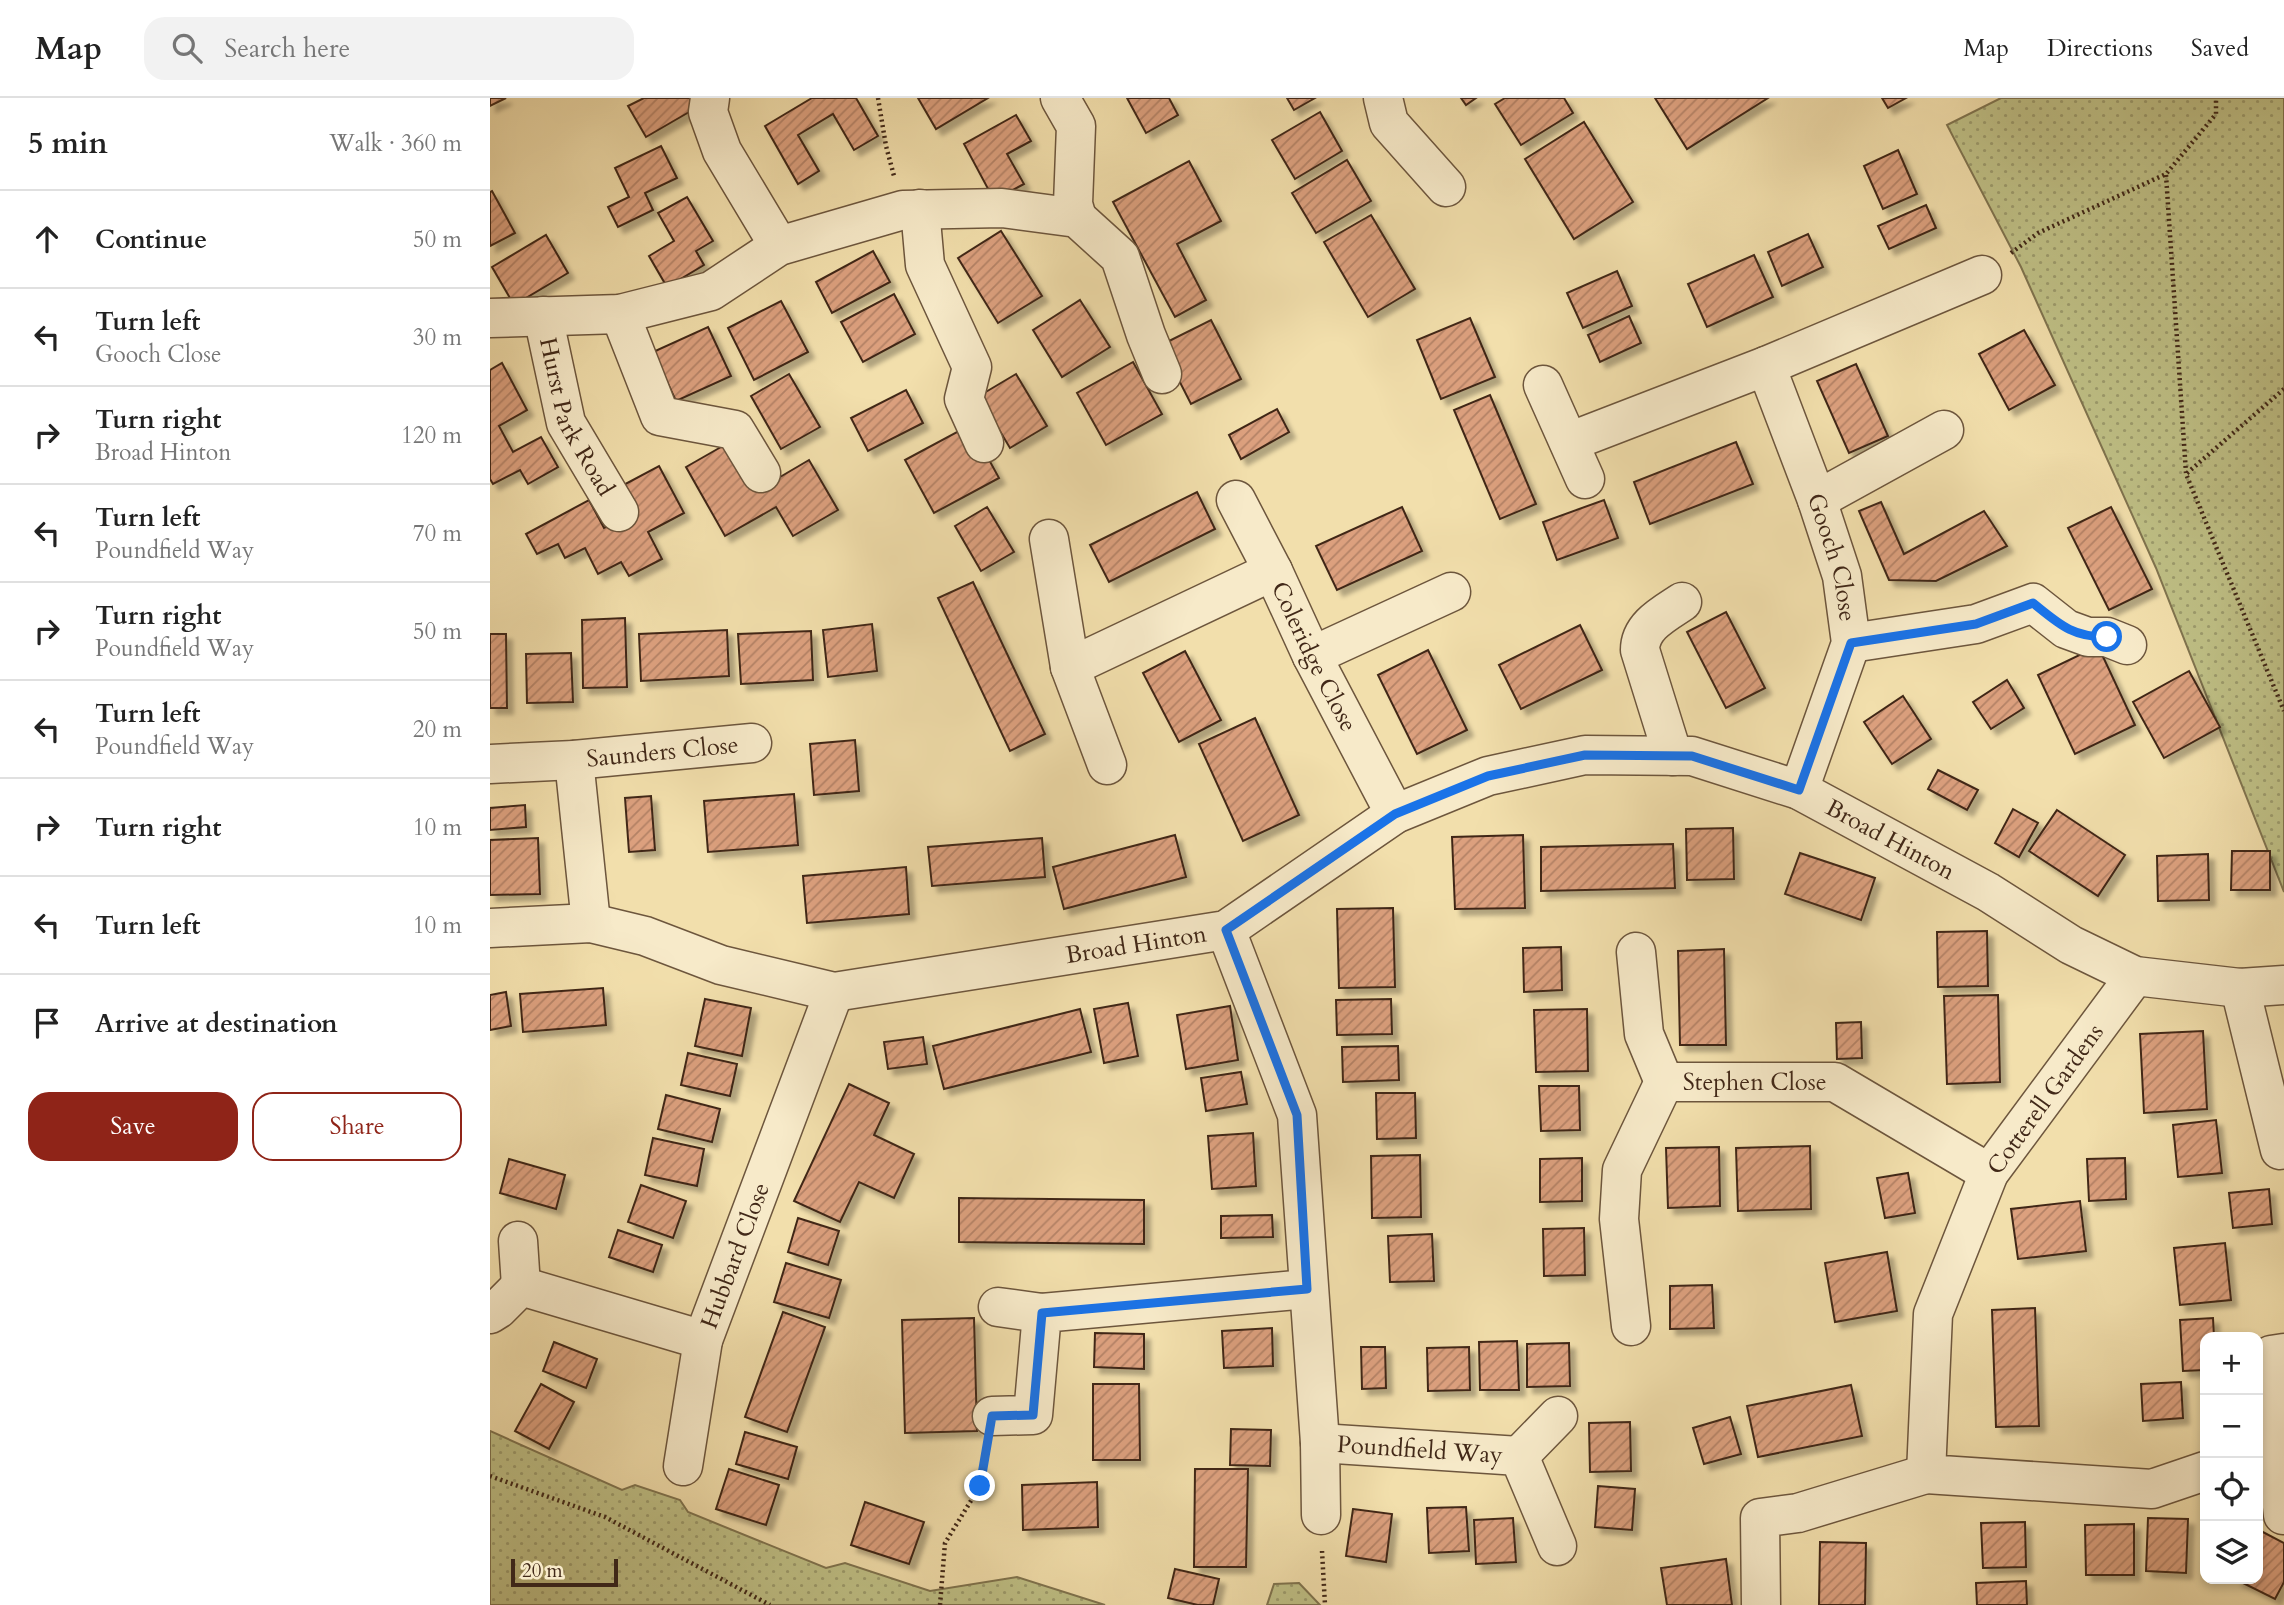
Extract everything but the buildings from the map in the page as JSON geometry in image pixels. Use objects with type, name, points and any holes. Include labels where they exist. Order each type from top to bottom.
[{"type":"street","points":[[710,98],[708,112],[722,151],[779,246]]},
{"type":"street","points":[[1060,98],[1076,126],[1073,204],[1077,218],[1120,257],[1146,335],[1163,374]]},
{"type":"street","points":[[1383,98],[1389,122],[1446,187]]},
{"type":"street","name":"Hurst Park Road","points":[[490,318],[620,314],[711,291],[779,246],[911,209],[1002,208],[1077,218]]},
{"type":"street","points":[[911,209],[925,265],[972,367],[964,399],[984,443]]},
{"type":"street","points":[[1569,442],[1766,366],[1982,275]]},
{"type":"street","points":[[620,314],[660,416],[735,430],[761,473]]},
{"type":"street","name":"Hurst Park Road","points":[[543,316],[566,424],[619,512]]},
{"type":"street","name":"Gooch Close","points":[[1766,366],[1817,500],[1842,576],[1851,643],[1799,790]]},
{"type":"street","points":[[1543,385],[1584,479]]},
{"type":"street","points":[[1817,500],[1944,430]]},
{"type":"street","name":"Coleridge Close","points":[[1236,499],[1312,656],[1395,814]]},
{"type":"street","points":[[1049,539],[1070,667],[1107,765]]},
{"type":"street","points":[[1070,667],[1273,571]]},
{"type":"street","points":[[1312,656],[1451,592]]},
{"type":"street","points":[[1674,756],[1640,650],[1640,639],[1655,620],[1682,602]]},
{"type":"street","points":[[1851,643],[1976,624],[2033,603],[2066,629],[2088,637],[2107,637],[2127,645]]},
{"type":"street","name":"Saunders Close","points":[[490,764],[574,760],[752,743]]},
{"type":"street","name":"Broad Hinton","points":[[490,928],[591,923],[645,936],[721,965],[834,992],[1226,930],[1395,814],[1488,776],[1585,755],[1692,756],[1799,790],[1989,892],[2071,944],[2135,976],[2240,988],[2284,985]]},
{"type":"street","name":"Saunders Close","points":[[574,760],[591,923]]},
{"type":"street","name":"Poundfield Way","points":[[1226,930],[1297,1115],[1307,1289],[1320,1443],[1321,1515]]},
{"type":"street","name":"Stephen Close","points":[[1631,1326],[1619,1219],[1622,1170],[1664,1082],[1644,1034],[1636,952]]},
{"type":"street","name":"Cotterell Gardens","points":[[1926,1474],[1933,1314],[1989,1173],[2135,976]]},
{"type":"street","points":[[2240,988],[2280,1150]]},
{"type":"street","name":"Hubbard Close","points":[[521,1286],[703,1340],[834,992]]},
{"type":"street","name":"Stephen Close","points":[[1664,1082],[1835,1082],[1989,1173]]},
{"type":"street","points":[[490,1314],[521,1286],[518,1241]]},
{"type":"street","points":[[998,1307],[1042,1313],[1307,1289]]},
{"type":"street","points":[[992,1416],[1033,1415],[1042,1313]]},
{"type":"street","points":[[683,1466],[703,1340]]},
{"type":"street","points":[[2283,1515],[2266,1449],[2271,1355],[2284,1353]]},
{"type":"street","name":"Poundfield Way","points":[[1320,1443],[1519,1456],[1558,1416]]},
{"type":"street","name":"Poundfield Way","points":[[1519,1456],[1557,1546]]},
{"type":"street","points":[[1761,1605],[1760,1518],[1798,1513],[1926,1474],[2152,1489],[2200,1473]]},
{"type":"path","points":[[878,98],[886,146],[911,209]]},
{"type":"path","points":[[2038,233],[2166,174],[2216,114],[2216,98]]},
{"type":"path","points":[[2166,174],[2186,474],[2284,711]]},
{"type":"path","points":[[2186,474],[2284,389]]},
{"type":"path","points":[[940,1605],[945,1543],[980,1486],[992,1416]]},
{"type":"path","points":[[490,1476],[605,1517],[770,1605]]},
{"type":"path","points":[[1321,1515],[1325,1605]]},
{"type":"green space","points":[[2001,98],[2284,98],[2284,892],[2156,568],[2021,267],[1947,125]]},
{"type":"green space","points":[[490,1431],[622,1490],[635,1485],[680,1500],[688,1512],[826,1568],[845,1563],[930,1591],[1017,1577],[1105,1605],[490,1605]]},
{"type":"green space","points":[[1299,1583],[1320,1605],[1267,1605],[1274,1584]]},
{"type":"route","points":[[980,1486],[992,1416],[1033,1415],[1042,1313],[1307,1289],[1297,1115],[1226,930],[1395,814],[1488,776],[1585,755],[1692,756],[1799,790],[1851,643],[1976,624],[2033,603],[2066,629],[2088,637],[2107,637]]}]
